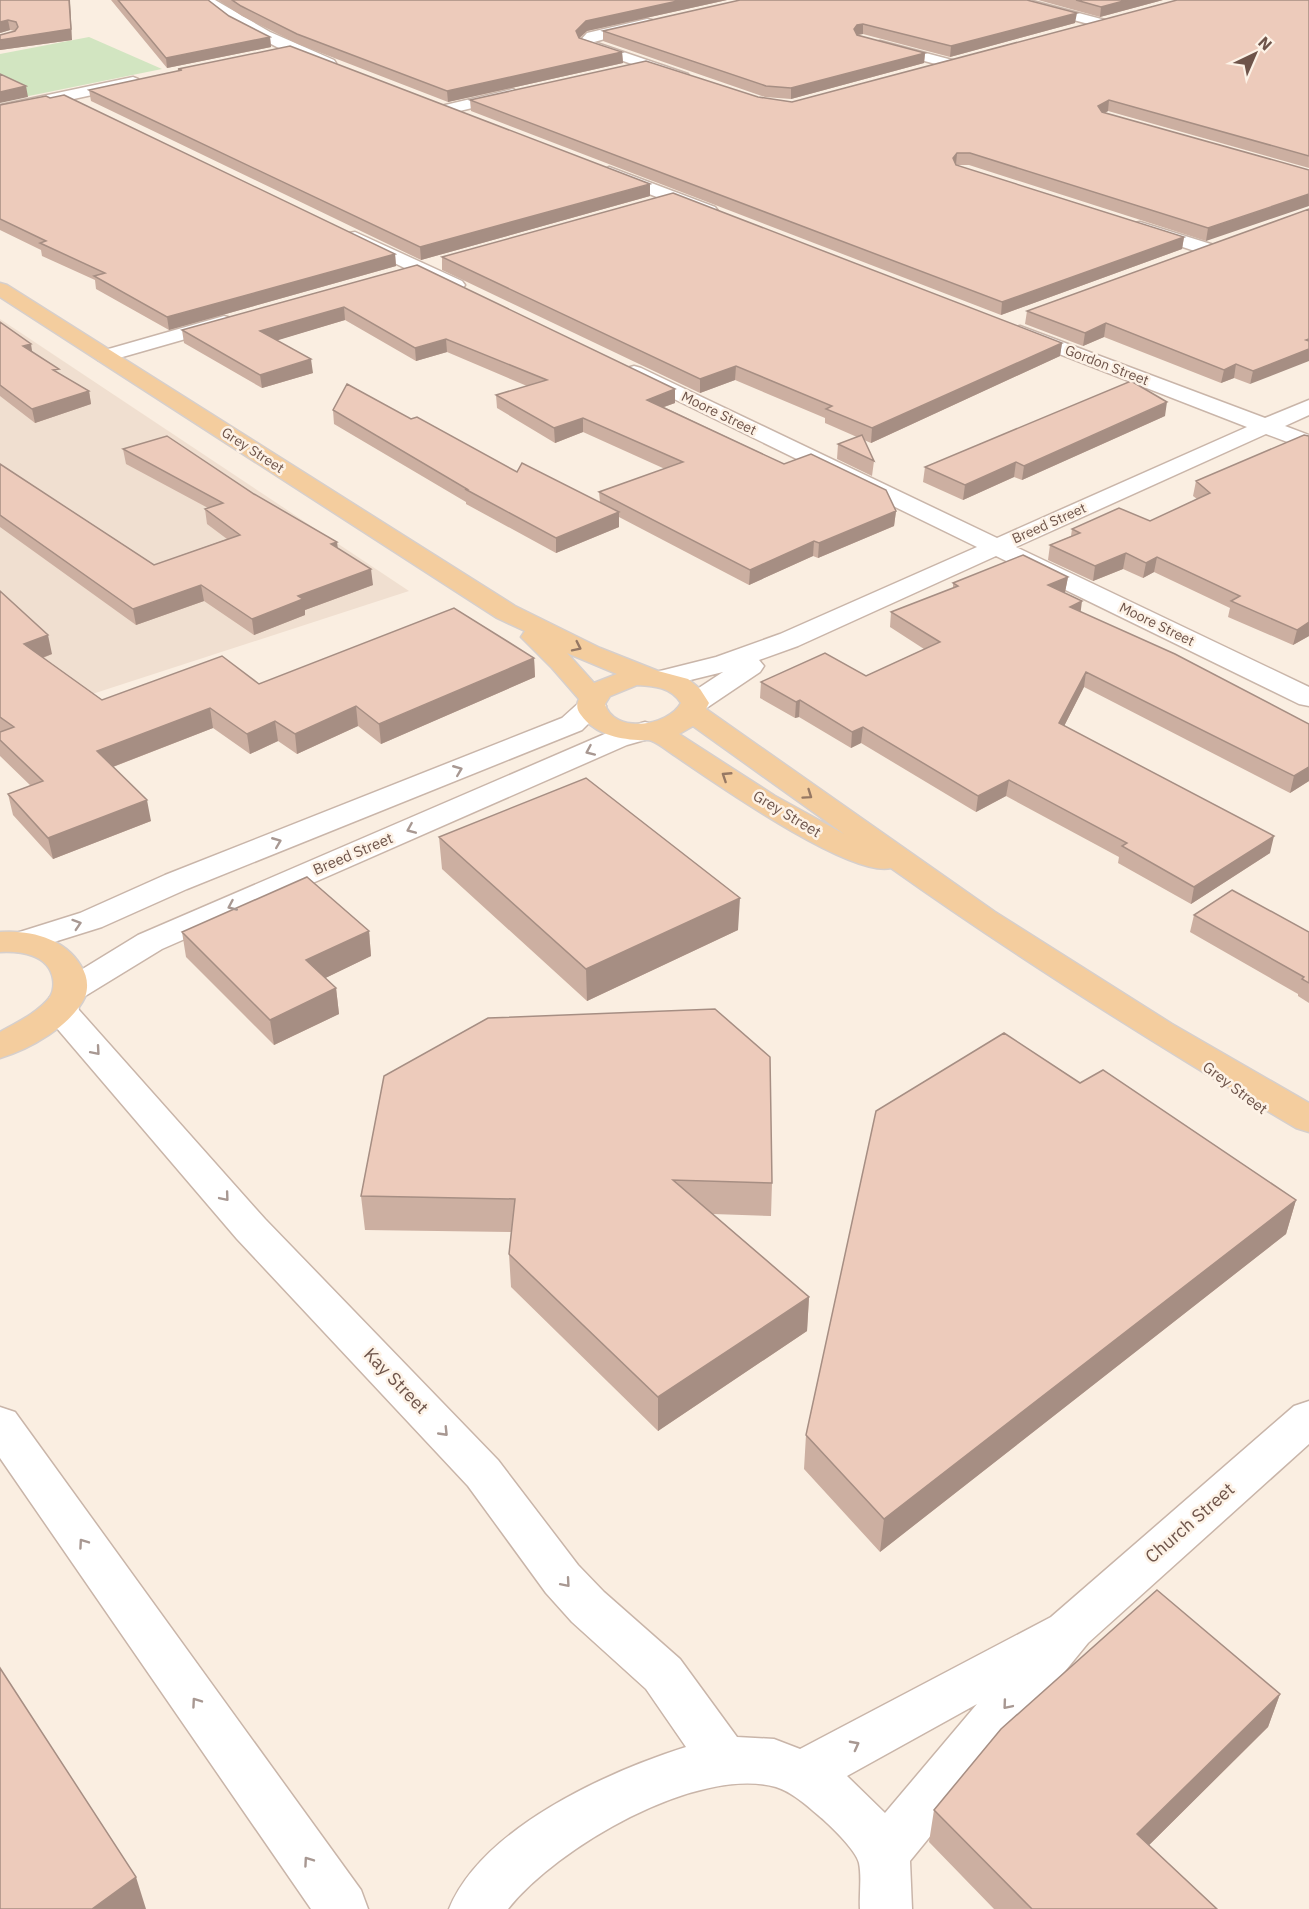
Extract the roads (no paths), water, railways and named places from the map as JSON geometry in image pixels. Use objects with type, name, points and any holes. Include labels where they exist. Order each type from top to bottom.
[{"type":"main road","name":"Grey Street","points":[[0,289],[506,612],[591,654],[678,684],[690,693],[693,707],[926,879],[1160,1032],[1309,1119]]},
{"type":"main road","name":"Grey Street","points":[[506,612],[562,662],[592,702],[600,719],[620,729],[651,731],[842,847],[926,879]]},
{"type":"main road","points":[[592,702],[599,690],[622,679],[657,678]]},
{"type":"main road","points":[[651,731],[672,727],[684,720],[693,707]]},
{"type":"main road","points":[[0,1046],[66,998],[71,980],[67,969],[58,957],[42,947],[9,939]]},
{"type":"main road","name":"Grey Street","points":[[1160,1032],[1309,1143]]},
{"type":"street","points":[[206,0],[236,21],[292,49],[347,70]]},
{"type":"street","points":[[1014,0],[1105,21],[1066,32]]},
{"type":"street","points":[[662,20],[592,36],[585,43],[700,82]]},
{"type":"street","points":[[862,40],[957,62],[925,71]]},
{"type":"street","points":[[269,53],[292,49]]},
{"type":"street","points":[[613,72],[646,64]]},
{"type":"street","points":[[0,110],[144,80]]},
{"type":"street","points":[[480,122],[442,107],[525,92]]},
{"type":"street","points":[[65,97],[97,112]]},
{"type":"street","points":[[588,164],[728,218]]},
{"type":"street","points":[[641,207],[674,197]]},
{"type":"street","points":[[1118,220],[1213,247],[1174,261]]},
{"type":"street","points":[[333,226],[472,293]]},
{"type":"street","points":[[387,277],[441,262]]},
{"type":"street","points":[[105,356],[240,318]]},
{"type":"street","name":"Gordon Street","points":[[1010,320],[1309,443]]},
{"type":"street","name":"Moore Street","points":[[610,360],[1309,698]]},
{"type":"street","name":"Breed Street","points":[[657,678],[726,663],[789,640],[1309,407]]},
{"type":"street","name":"Breed Street","points":[[693,707],[789,640]]},
{"type":"street","points":[[9,939],[92,920],[177,882],[572,724],[592,702]]},
{"type":"street","name":"Breed Street","points":[[66,998],[150,942],[617,739],[651,731]]},
{"type":"street","name":"Kay Street","points":[[66,998],[62,1010],[67,1018],[251,1229],[483,1473],[562,1579],[663,1674],[725,1762]]},
{"type":"street","name":"Church Street","points":[[883,1854],[1071,1628],[1309,1418]]},
{"type":"street","points":[[0,1424],[342,1909]]},
{"type":"street","name":"Church Street","points":[[804,1773],[1071,1628]]},
{"type":"street","points":[[475,1909],[483,1895],[517,1862],[587,1814],[625,1793],[668,1775],[725,1762],[746,1760],[772,1762],[804,1773],[849,1808],[883,1854],[886,1909]]}]
